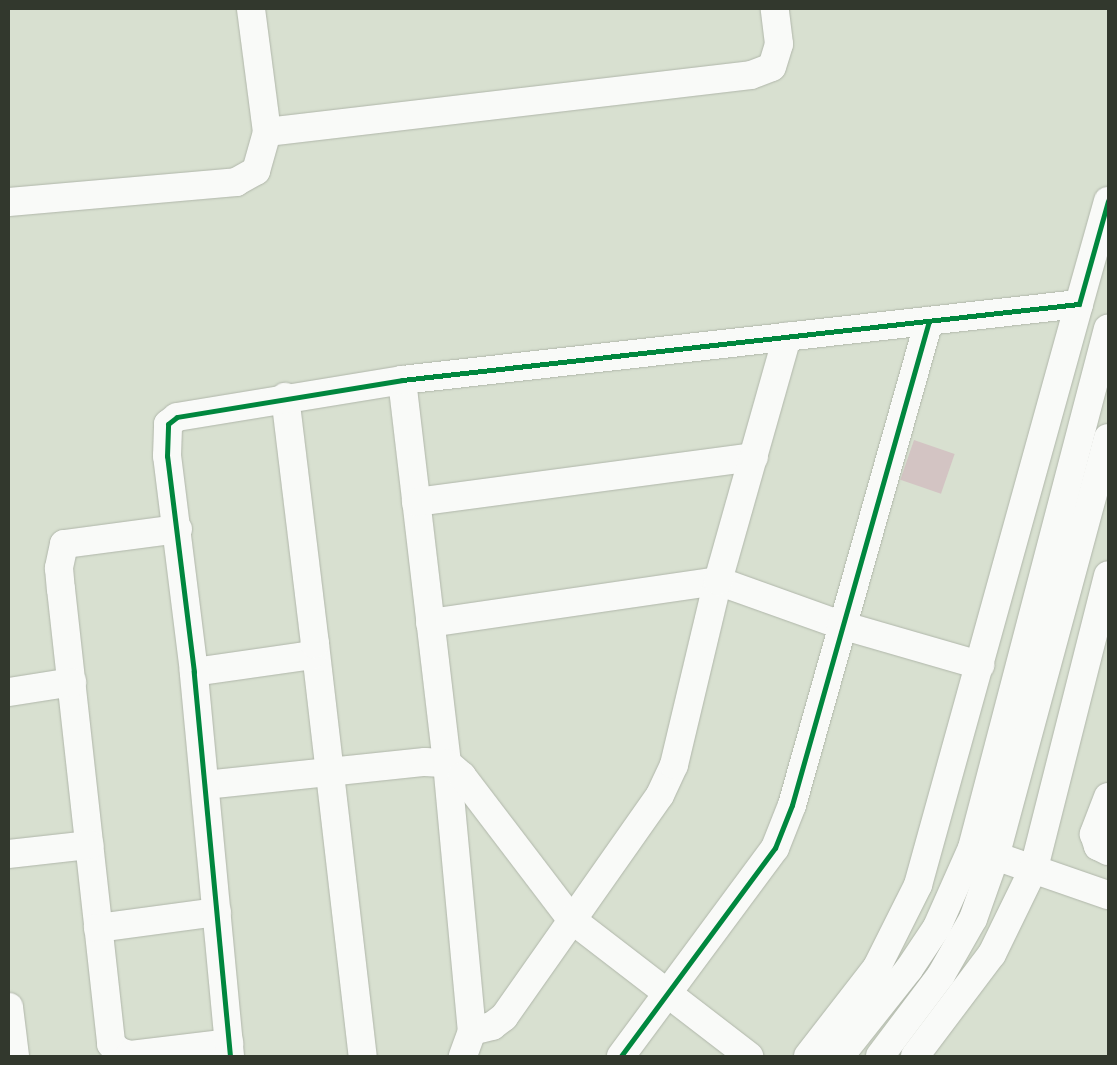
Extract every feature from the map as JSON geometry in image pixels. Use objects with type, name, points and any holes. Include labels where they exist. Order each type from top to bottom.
[{"type":"street","points":[[9,202],[236,182],[256,171],[267,132],[251,9]]},
{"type":"street","points":[[267,132],[751,75],[772,66],[779,44],[775,9]]},
{"type":"street","points":[[808,1056],[877,967],[899,928],[918,885],[963,730],[1108,201]]},
{"type":"street","points":[[178,529],[64,544],[60,568],[108,1031],[111,1044],[120,1052],[130,1054],[230,1050],[194,672],[178,529],[165,438],[168,424],[177,417],[285,397],[402,380],[1079,304]]},
{"type":"street","points":[[621,1056],[775,848],[792,805],[841,625],[930,322]]},
{"type":"street","points":[[840,1056],[909,969],[983,852],[999,738],[1108,328]]},
{"type":"street","points":[[472,1031],[492,1026],[504,1016],[660,795],[674,765],[718,581],[787,337]]},
{"type":"street","points":[[402,380],[447,763],[472,1031],[463,1056]]},
{"type":"street","points":[[285,397],[363,1056]]},
{"type":"street","points":[[880,1056],[941,975],[964,938],[983,852],[1108,438]]},
{"type":"street","points":[[416,502],[754,457]]},
{"type":"street","points":[[915,1056],[992,954],[1034,868],[1108,575]]},
{"type":"street","points":[[430,623],[718,581],[841,625],[980,665]]},
{"type":"street","points":[[194,672],[312,656],[314,644]]},
{"type":"street","points":[[9,692],[72,682]]},
{"type":"street","points":[[963,730],[999,738]]},
{"type":"street","points":[[205,785],[447,763],[462,776],[571,919],[666,995],[749,1056]]},
{"type":"street","points":[[1108,797],[1094,834],[1098,846],[1108,851]]},
{"type":"street","points":[[9,854],[90,845]]},
{"type":"street","points":[[983,852],[1108,895]]},
{"type":"street","points":[[98,928],[217,912]]},
{"type":"street","points":[[9,1007],[14,1056]]},
{"type":"building","points":[[914,440],[955,454],[941,494],[900,480]]},
{"type":"cycle path","points":[[230,1056],[194,672],[167,456],[168,424],[177,417],[402,380],[1079,304],[1108,201]]},
{"type":"cycle path","points":[[621,1056],[775,848],[792,805],[929,321]]}]
